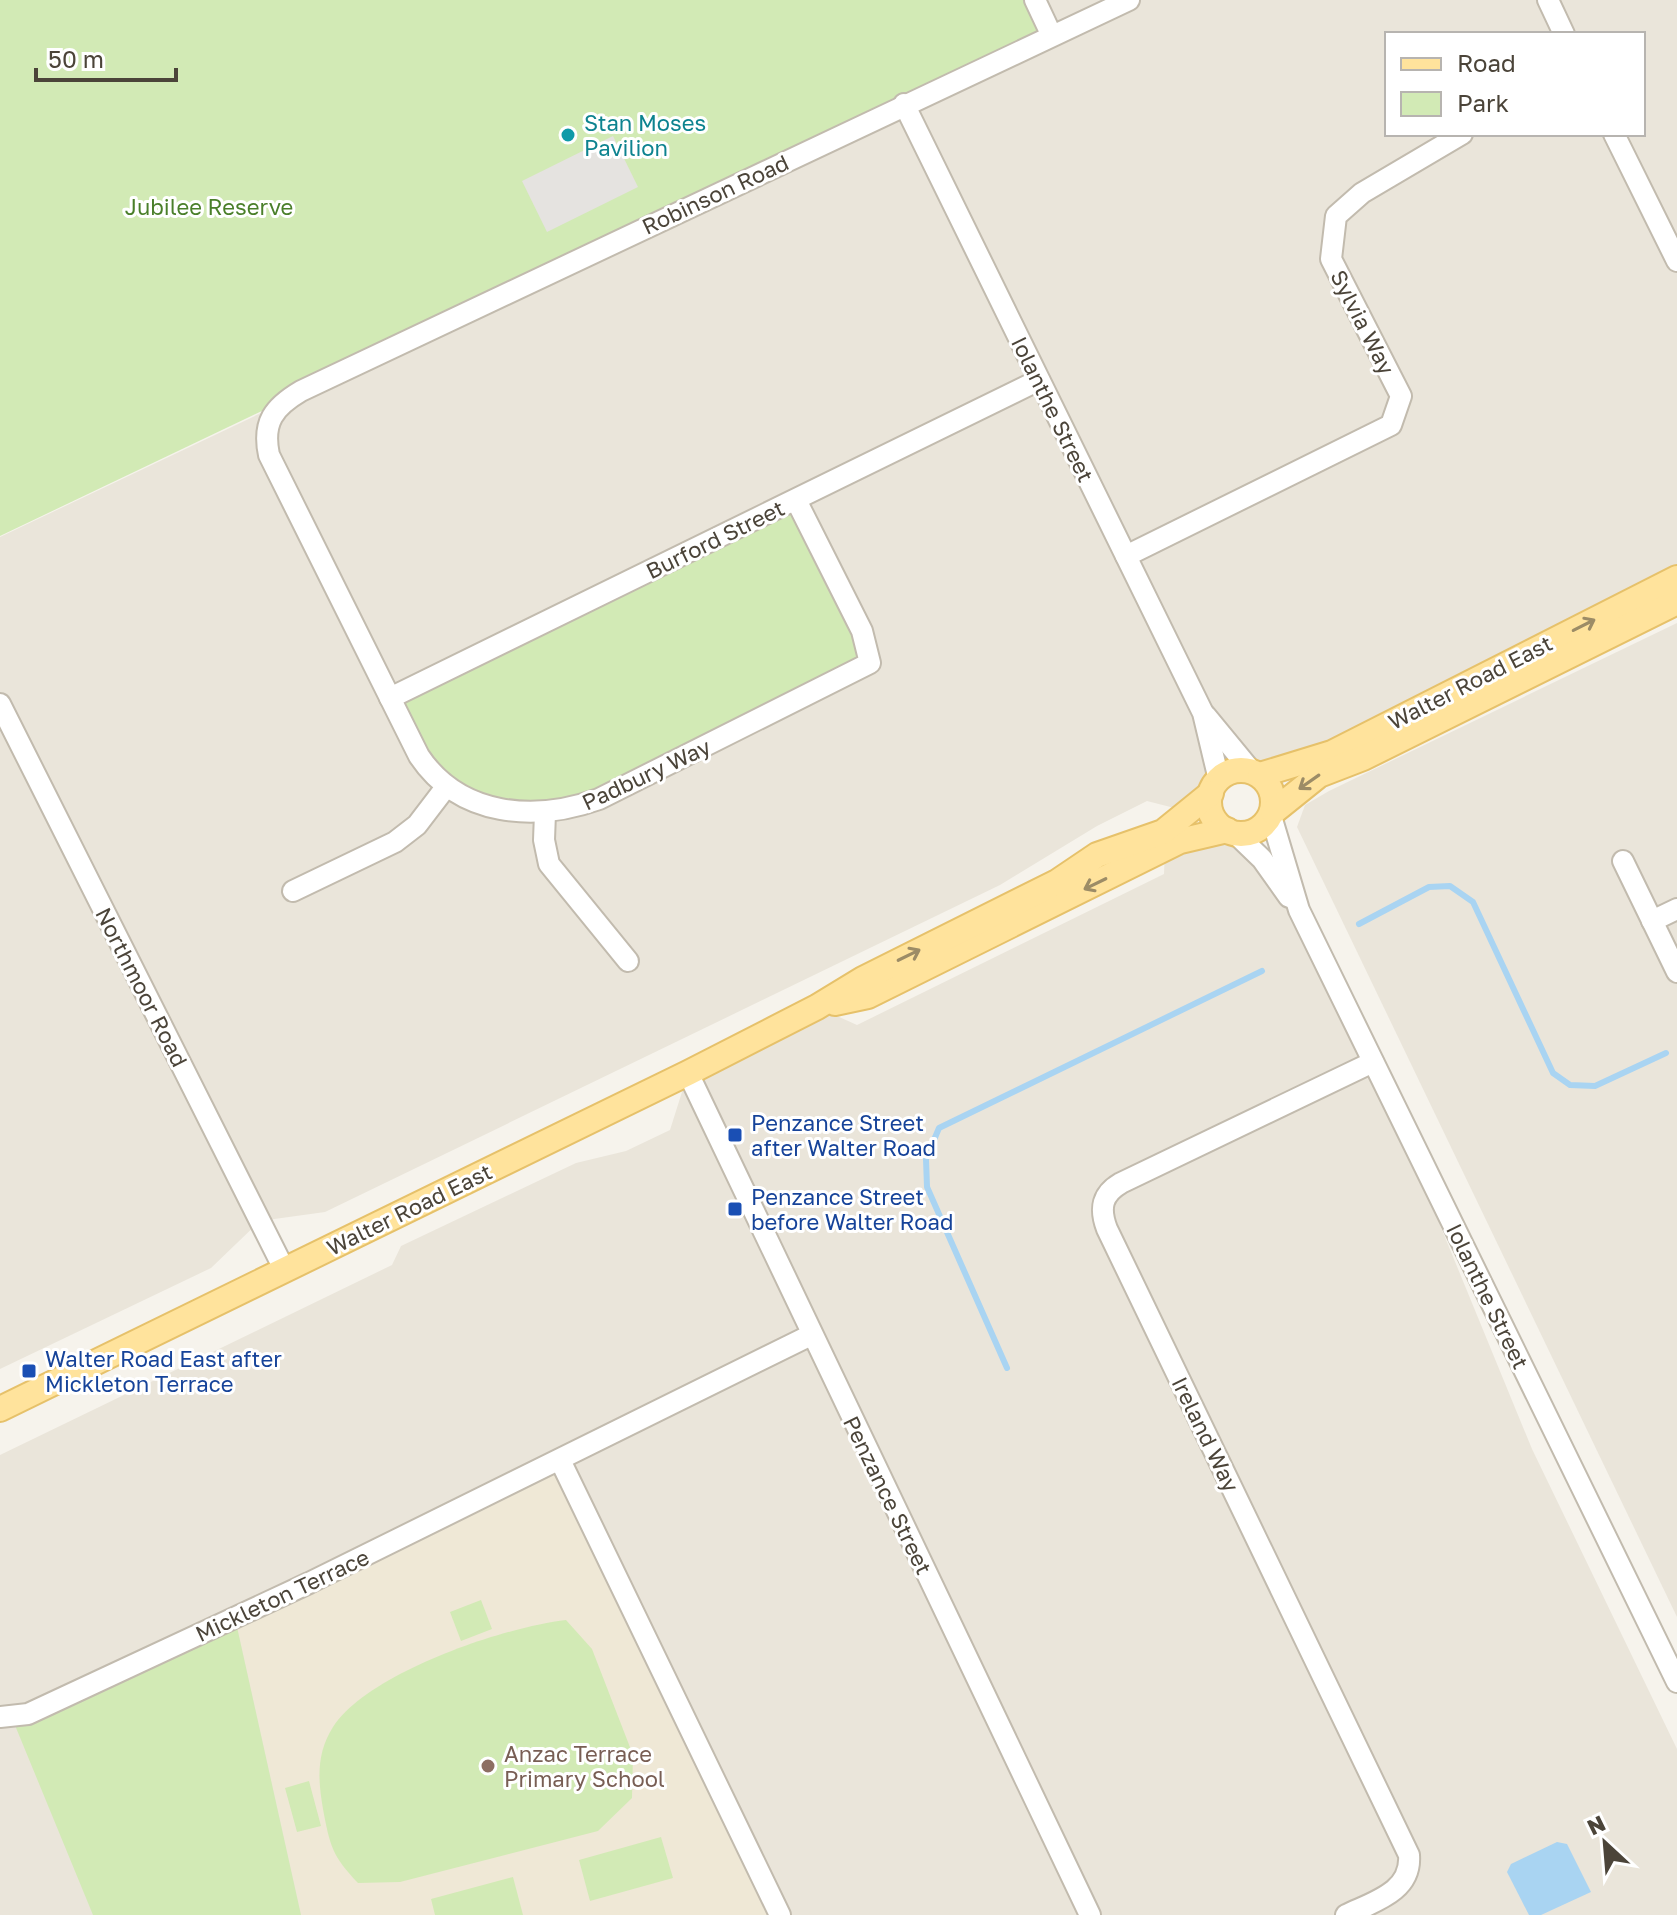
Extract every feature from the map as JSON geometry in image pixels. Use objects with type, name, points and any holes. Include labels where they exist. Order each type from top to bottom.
[{"type":"main road","name":"Walter Road East","points":[[1256,773],[1332,753],[1677,578]]},
{"type":"main road","name":"Walter Road East","points":[[1272,814],[1319,775],[1363,758],[1677,602]]},
{"type":"main road","points":[[1233,771],[1256,773],[1272,795],[1272,814],[1254,831],[1231,832],[1211,814],[1215,787],[1233,771]]},
{"type":"main road","name":"Walter Road East","points":[[0,1409],[688,1073],[817,1007],[863,979],[1057,882],[1097,855],[1163,832],[1215,787]]},
{"type":"main road","name":"Walter Road East","points":[[817,1007],[868,996],[1180,841],[1231,832]]},
{"type":"street","points":[[1035,0],[1051,34]]},
{"type":"street","name":"Robinson Road","points":[[301,391],[1051,34],[1129,0]]},
{"type":"street","points":[[1548,0],[1563,32]]},
{"type":"street","name":"Iolanthe Street","points":[[904,104],[1203,713],[1256,773]]},
{"type":"street","name":"Sylvia Way","points":[[1126,556],[1391,425],[1401,396],[1331,259],[1336,216],[1362,193],[1459,136]]},
{"type":"street","points":[[1615,136],[1677,261]]},
{"type":"street","name":"Burford Street","points":[[390,698],[1039,380]]},
{"type":"street","name":"Padbury Way","points":[[301,391],[273,411],[266,433],[269,455],[419,756],[446,787],[474,801],[506,810],[565,811],[599,799],[870,663],[862,631],[796,500]]},
{"type":"street","name":"Northmoor Road","points":[[0,704],[284,1269]]},
{"type":"street","name":"Iolanthe Street","points":[[1203,713],[1215,787]]},
{"type":"street","points":[[293,891],[395,842],[417,825],[446,787]]},
{"type":"street","points":[[545,813],[544,840],[549,864],[628,961]]},
{"type":"street","name":"Iolanthe Street","points":[[1272,814],[1299,910]]},
{"type":"street","name":"Iolanthe Street","points":[[1231,832],[1262,859],[1299,910],[1677,1682]]},
{"type":"street","points":[[1623,861],[1677,972]]},
{"type":"street","points":[[1652,921],[1677,909]]},
{"type":"street","name":"Ireland Way","points":[[1346,1915],[1394,1891],[1410,1868],[1409,1855],[1107,1229],[1102,1205],[1106,1195],[1121,1183],[1373,1062]]},
{"type":"street","name":"Penzance Street","points":[[688,1073],[1090,1915]]},
{"type":"street","name":"Mickleton Terrace","points":[[0,1717],[28,1714],[309,1583],[811,1335]]},
{"type":"street","points":[[560,1460],[780,1915]]},
{"type":"shaded area","points":[[1035,0],[1677,0],[1677,578],[1389,722],[1224,774],[1190,812],[1147,801],[1097,826],[1000,885],[325,1212],[260,1221],[211,1268],[0,1369],[0,537],[280,404]]},
{"type":"shaded area","points":[[613,136],[638,187],[547,232],[522,181]]},
{"type":"shaded area","points":[[1677,623],[1677,1617],[1297,827],[1305,805],[1329,791]]},
{"type":"shaded area","points":[[1227,830],[1262,859],[1373,1062],[1532,1449],[1677,1749],[1677,1915],[0,1915],[0,1455],[392,1265],[401,1246],[576,1163],[626,1151],[670,1130],[688,1073],[817,1007],[857,1025],[1164,874],[1165,849]]},
{"type":"shaded area","name":"Anzac Terrace Primary School","points":[[560,1460],[780,1915],[301,1915],[235,1618]]},
{"type":"green space","name":"Jubilee Reserve","points":[[0,0],[1035,0],[1051,34],[0,536]]},
{"type":"green space","points":[[796,500],[870,663],[545,813],[446,787],[390,698]]},
{"type":"green space","points":[[481,1600],[492,1629],[461,1641],[450,1612]]},
{"type":"green space","points":[[235,1618],[301,1915],[93,1915],[12,1718]]},
{"type":"green space","points":[[566,1620],[592,1649],[633,1755],[632,1798],[598,1831],[400,1882],[358,1883],[333,1850],[323,1809],[321,1757],[333,1727],[351,1707],[375,1688],[406,1671],[508,1632]]},
{"type":"green space","points":[[309,1781],[321,1826],[297,1832],[285,1788]]},
{"type":"green space","points":[[661,1837],[673,1878],[590,1901],[579,1860]]},
{"type":"green space","points":[[513,1877],[523,1915],[435,1915],[431,1899]]},
{"type":"water","points":[[1557,1842],[1567,1844],[1591,1892],[1541,1915],[1529,1915],[1507,1872],[1511,1864]]},
{"type":"waterway","points":[[1359,924],[1429,887],[1450,886],[1473,902],[1553,1073],[1570,1085],[1595,1086],[1666,1053]]},
{"type":"waterway","points":[[1007,1368],[927,1187],[926,1159],[939,1128],[1262,971]]},
{"type":"place","name":"Stan Moses Pavilion","points":[[568,135]]},
{"type":"place","name":"Penzance Street after Walter Road","points":[[735,1135]]},
{"type":"place","name":"Penzance Street before Walter Road","points":[[735,1209]]},
{"type":"place","name":"Walter Road East after Mickleton Terrace","points":[[29,1371]]},
{"type":"place","name":"Anzac Terrace Primary School","points":[[488,1766]]}]
